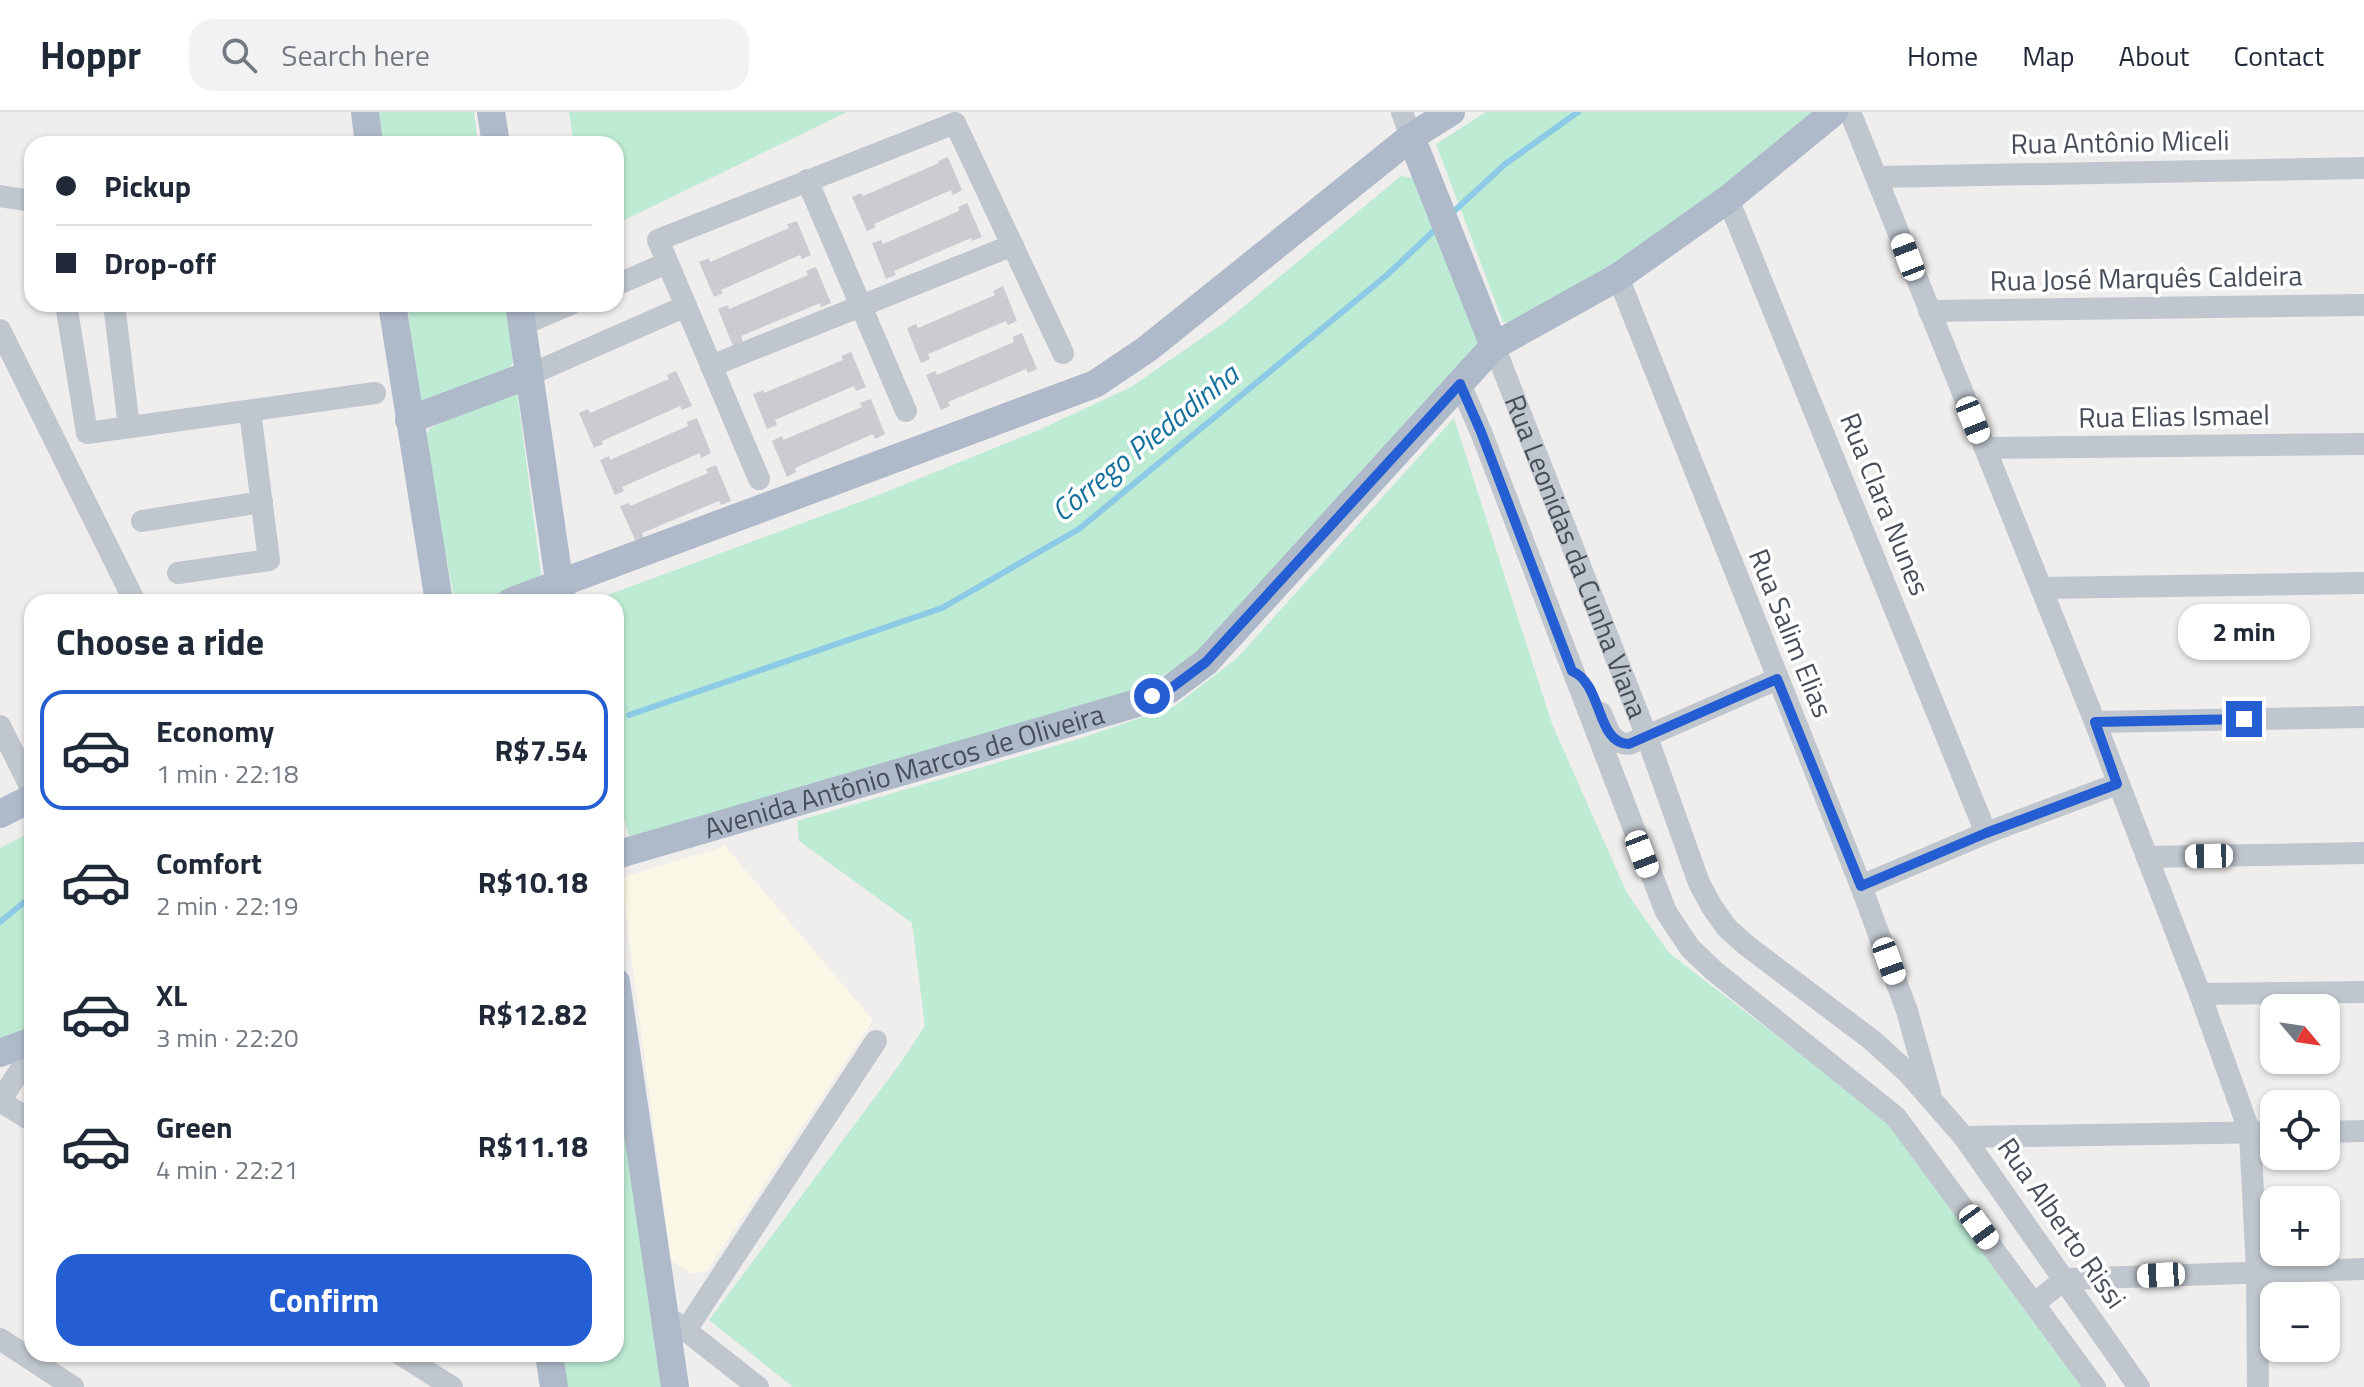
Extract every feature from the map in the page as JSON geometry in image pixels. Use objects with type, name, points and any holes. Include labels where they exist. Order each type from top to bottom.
[{"type":"main road","points":[[365,112],[368,136]]},
{"type":"main road","points":[[491,112],[495,136]]},
{"type":"main road","points":[[521,314],[560,593],[1095,384],[1159,340],[1412,137],[1451,112]]},
{"type":"main road","name":"Avenida Antônio Marcos de Oliveira","points":[[624,853],[1134,704],[1170,689],[1206,662],[1460,384],[1490,336],[1618,277],[1728,199],[1834,112]]},
{"type":"main road","name":"Rua Leonidas da Cunha Viana","points":[[1412,137],[1490,336]]},
{"type":"main road","points":[[393,312],[438,594]]},
{"type":"main road","points":[[409,420],[529,375]]},
{"type":"main road","points":[[0,814],[24,802]]},
{"type":"main road","points":[[624,1028],[675,1322],[675,1387]]},
{"type":"main road","points":[[0,1053],[24,1044]]},
{"type":"main road","points":[[550,1362],[554,1387]]},
{"type":"street","points":[[1850,112],[2095,722],[2250,1133],[2257,1271],[2258,1387]]},
{"type":"street","points":[[759,479],[658,240],[955,123],[1063,353]]},
{"type":"street","name":"Rua Antônio Miceli","points":[[1877,177],[2364,168]]},
{"type":"street","points":[[807,180],[906,411]]},
{"type":"street","points":[[0,196],[24,200]]},
{"type":"street","name":"Rua Clara Nunes","points":[[1728,199],[1986,833]]},
{"type":"street","points":[[711,366],[1013,245]]},
{"type":"street","points":[[624,282],[667,263]]},
{"type":"street","name":"Rua Salim Elias","points":[[1618,277],[1861,886],[1907,1011],[1931,1098]]},
{"type":"street","name":"Rua José Marquês Caldeira","points":[[1929,311],[2364,305]]},
{"type":"street","points":[[529,375],[686,306]]},
{"type":"street","points":[[67,312],[87,433],[375,393]]},
{"type":"street","points":[[115,312],[129,427]]},
{"type":"street","points":[[0,330],[131,594]]},
{"type":"street","name":"Rua Leonidas da Cunha Viana","points":[[1490,336],[1647,737],[1699,883],[1712,907],[1727,928],[1746,945],[1873,1041],[1931,1098]]},
{"type":"street","name":"Rua Leonidas da Cunha Viana","points":[[1460,384],[1666,912],[1690,948],[1885,1106],[1942,1176],[2035,1303]]},
{"type":"street","points":[[178,573],[269,560],[250,411]]},
{"type":"street","name":"Rua Elias Ismael","points":[[1985,448],[2364,444]]},
{"type":"street","points":[[142,521],[262,502]]},
{"type":"street","points":[[2041,588],[2364,583]]},
{"type":"street","points":[[1572,671],[1590,685],[1610,735],[1625,745],[1777,679]]},
{"type":"street","points":[[2095,722],[2364,717]]},
{"type":"street","points":[[0,726],[24,774]]},
{"type":"street","points":[[1861,886],[1986,833],[2117,784]]},
{"type":"street","points":[[2147,857],[2364,853]]},
{"type":"street","points":[[2200,994],[2364,992]]},
{"type":"street","points":[[1873,1041],[1889,1034],[1907,1011]]},
{"type":"street","points":[[758,1387],[675,1322],[876,1041]]},
{"type":"street","points":[[24,1064],[0,1101],[24,1116]]},
{"type":"street","name":"Rua Alberto Rissi","points":[[1931,1098],[1964,1137],[2139,1387]]},
{"type":"street","points":[[2340,1132],[2364,1131]]},
{"type":"street","points":[[1964,1137],[2260,1133]]},
{"type":"street","points":[[2095,1387],[2035,1303],[2065,1279],[2364,1269]]},
{"type":"street","points":[[0,1339],[24,1355]]},
{"type":"street","points":[[35,1362],[73,1387]]},
{"type":"street","points":[[413,1362],[452,1387]]},
{"type":"shaded area","points":[[725,846],[873,1020],[707,1271],[692,1274],[671,1261],[624,901],[624,877]]},
{"type":"green space","points":[[376,112],[474,112],[477,136],[379,136]]},
{"type":"green space","points":[[569,112],[847,112],[624,220],[624,136],[573,136]]},
{"type":"green space","points":[[1486,112],[1826,112],[1670,231],[1517,323],[1503,322],[1436,144]]},
{"type":"green space","points":[[1401,176],[1413,178],[1484,345],[1197,656],[1139,689],[631,841],[624,817],[624,594],[610,594],[881,494],[1039,430],[1131,387],[1225,322]]},
{"type":"green space","points":[[408,312],[511,312],[516,357],[507,373],[431,402],[419,399]]},
{"type":"green space","points":[[517,391],[542,582],[511,594],[453,594],[424,445],[429,429],[501,393]]},
{"type":"green space","points":[[1454,418],[1552,724],[1627,893],[1669,953],[1884,1118],[2081,1387],[793,1387],[709,1320],[925,1026],[912,923],[799,841],[797,821],[1082,738],[1175,706],[1237,658]]},
{"type":"green space","points":[[24,836],[24,1031],[0,1040],[0,848]]},
{"type":"green space","points":[[624,1124],[661,1387],[564,1387],[560,1362],[624,1362]]},
{"type":"building","points":[[948,157],[962,190],[953,195],[951,190],[874,224],[876,227],[867,231],[852,197],[861,193],[863,196]]},
{"type":"building","points":[[967,203],[982,237],[972,241],[971,238],[894,271],[896,275],[886,279],[872,243],[881,240],[883,244],[959,211],[958,207]]},
{"type":"building","points":[[797,221],[811,255],[802,259],[800,255],[721,290],[723,293],[714,297],[699,262],[709,258],[710,262],[789,228],[787,224]]},
{"type":"building","points":[[816,267],[831,303],[821,307],[820,303],[741,336],[743,341],[733,346],[718,309],[728,305],[729,309],[808,275],[806,271]]},
{"type":"building","points":[[1003,286],[1017,321],[1008,325],[1006,321],[928,354],[930,359],[921,363],[907,328],[916,324],[918,328],[995,295],[993,291]]},
{"type":"building","points":[[1022,333],[1037,369],[1028,373],[1026,369],[948,402],[950,406],[941,410],[926,375],[935,371],[937,375],[1014,342],[1013,337]]},
{"type":"building","points":[[851,352],[866,387],[856,391],[854,386],[775,420],[777,425],[767,429],[753,394],[763,390],[764,393],[843,360],[841,356]]},
{"type":"building","points":[[676,371],[692,406],[682,410],[680,406],[602,441],[603,444],[594,448],[579,413],[588,409],[590,413],[669,379],[667,375]]},
{"type":"building","points":[[871,399],[885,434],[875,439],[873,434],[795,468],[796,472],[787,477],[772,441],[782,436],[783,440],[862,407],[860,403]]},
{"type":"building","points":[[697,418],[711,453],[701,458],[700,453],[622,487],[624,491],[615,495],[600,460],[609,456],[610,460],[688,426],[687,422]]},
{"type":"building","points":[[716,465],[731,501],[721,505],[719,501],[642,533],[644,538],[636,542],[620,506],[629,503],[630,506],[708,473],[706,469]]},
{"type":"waterway","name":"Córrego Piedadinha","points":[[1450,215],[1504,165],[1578,112]]},
{"type":"waterway","name":"Córrego Piedadinha","points":[[629,715],[942,608],[1079,529],[1387,275],[1439,226]]},
{"type":"waterway","name":"Córrego Piedadinha","points":[[0,922],[24,902]]},
{"type":"route","points":[[1152,696],[1170,689],[1206,662],[1460,384],[1572,671],[1590,685],[1610,735],[1619,743],[1629,744],[1777,679],[1861,886],[1986,833],[2117,784],[2095,722],[2244,719]]}]
